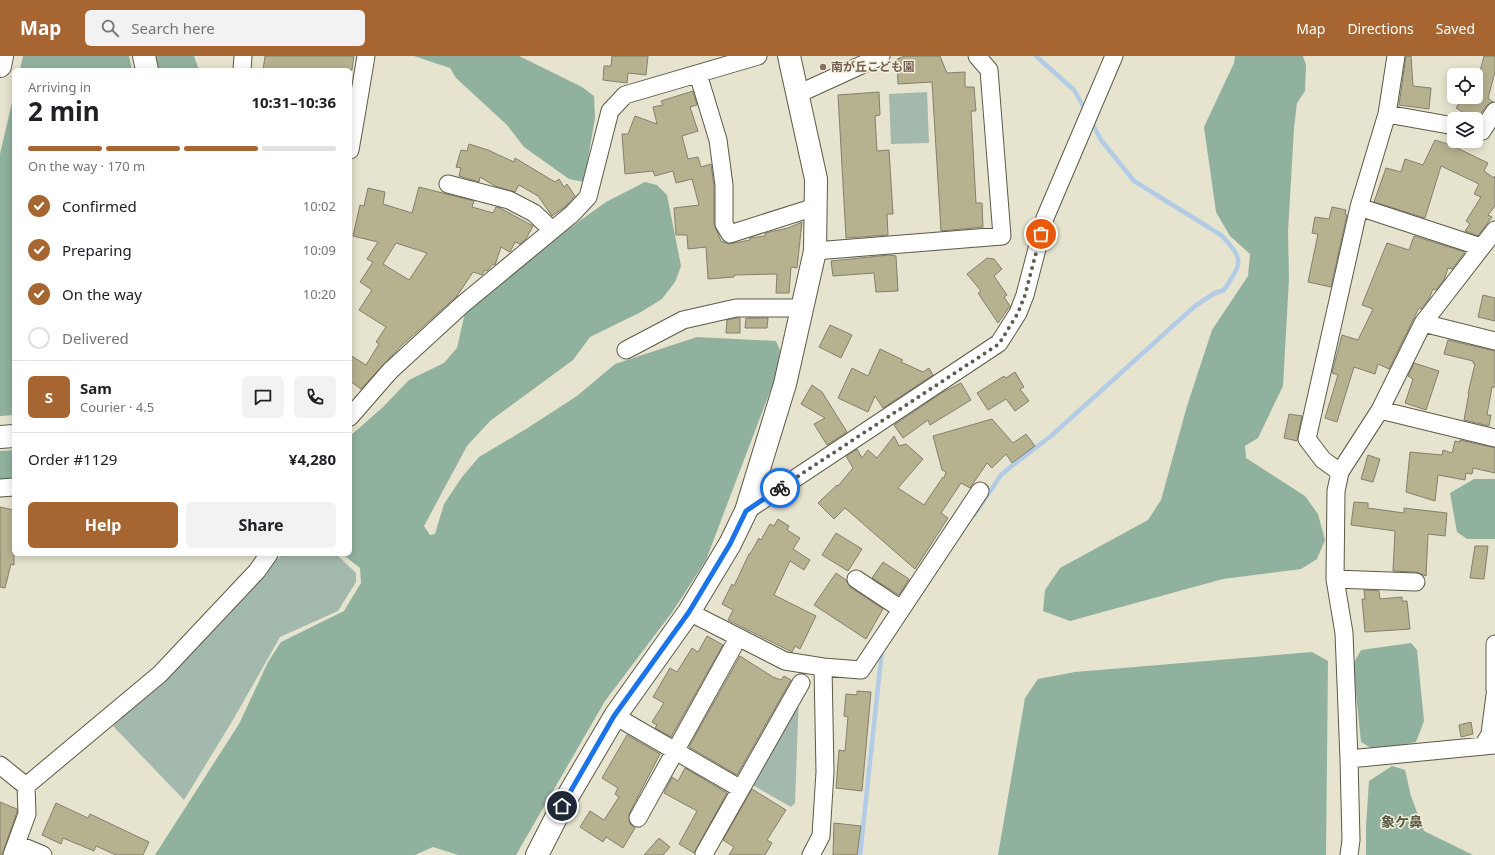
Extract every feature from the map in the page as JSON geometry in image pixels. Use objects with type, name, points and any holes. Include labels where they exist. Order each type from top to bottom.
[{"type":"main road","points":[[0,66],[2,56]]},
{"type":"main road","points":[[144,56],[147,68]]},
{"type":"main road","points":[[537,855],[562,806],[614,716],[689,612],[730,544],[746,511],[785,384],[815,251],[816,179],[789,56]]},
{"type":"main road","points":[[0,437],[12,436]]},
{"type":"street","points":[[242,68],[243,56]]},
{"type":"street","points":[[352,130],[354,109],[366,56]]},
{"type":"street","points":[[352,415],[390,371],[463,304],[572,214],[588,197],[610,111],[625,95],[758,56]]},
{"type":"street","points":[[798,94],[881,56]]},
{"type":"street","points":[[815,251],[1002,236],[989,70],[977,56]]},
{"type":"street","points":[[746,511],[999,344],[1020,307],[1045,218],[1114,56]]},
{"type":"street","points":[[1340,472],[1323,460],[1307,439],[1359,207],[1387,114],[1396,56]]},
{"type":"street","points":[[698,74],[718,140],[724,185],[724,224],[730,234],[815,207]]},
{"type":"street","points":[[1483,129],[1495,111]]},
{"type":"street","points":[[1387,114],[1447,125]]},
{"type":"street","points":[[448,184],[509,200],[534,213],[552,230]]},
{"type":"street","points":[[1349,854],[1350,759],[1344,634],[1335,578],[1336,490],[1340,472],[1380,410],[1423,323],[1489,240],[1359,207]]},
{"type":"street","points":[[626,350],[683,320],[736,308],[802,308]]},
{"type":"street","points":[[1423,323],[1495,340]]},
{"type":"street","points":[[1380,410],[1495,438]]},
{"type":"street","points":[[0,488],[12,487]]},
{"type":"street","points":[[689,612],[785,661],[823,667],[861,670],[980,491]]},
{"type":"street","points":[[26,786],[160,674],[257,570],[268,556]]},
{"type":"street","points":[[1335,578],[1416,582]]},
{"type":"street","points":[[856,579],[901,609]]},
{"type":"street","points":[[1495,644],[1495,690]]},
{"type":"street","points":[[638,818],[733,647]]},
{"type":"street","points":[[811,855],[821,836],[825,772],[823,667]]},
{"type":"street","points":[[704,854],[801,683]]},
{"type":"street","points":[[1350,759],[1489,745],[1495,695]]},
{"type":"street","points":[[614,716],[741,789]]},
{"type":"street","points":[[0,765],[26,786],[27,814],[14,850],[43,855]]},
{"type":"green space","points":[[23,56],[129,56],[132,68],[20,68]]},
{"type":"green space","points":[[154,56],[194,56],[198,68],[157,68]]},
{"type":"green space","points":[[414,56],[519,56],[582,87],[594,96],[595,118],[584,182],[569,179],[524,147],[507,125],[456,78],[450,68]]},
{"type":"green space","points":[[1235,56],[1303,56],[1306,65],[1305,91],[1297,103],[1294,128],[1288,232],[1289,279],[1283,386],[1258,438],[1245,446],[1246,458],[1305,496],[1318,514],[1325,540],[1317,559],[1301,569],[1223,579],[1070,621],[1043,611],[1045,590],[1060,568],[1148,520],[1161,500],[1187,406],[1212,330],[1248,276],[1250,254],[1230,236],[1216,212],[1204,127],[1234,63]]},
{"type":"green space","points":[[927,92],[929,143],[891,144],[889,94]]},
{"type":"green space","points":[[12,103],[12,415],[0,416],[0,154]]},
{"type":"green space","points":[[645,182],[657,185],[667,195],[681,266],[675,282],[662,299],[641,312],[590,337],[573,360],[490,421],[467,446],[424,526],[430,535],[435,534],[444,504],[462,477],[479,457],[577,396],[615,364],[697,337],[776,341],[780,350],[777,373],[706,560],[673,611],[605,701],[516,855],[458,855],[433,847],[415,855],[155,855],[239,724],[268,662],[281,642],[344,611],[361,583],[360,568],[345,556],[352,556],[352,434],[382,408],[409,380],[444,363],[457,348],[466,308],[560,235],[606,202]]},
{"type":"green space","points":[[12,450],[12,481],[0,482],[0,451]]},
{"type":"green space","points":[[1474,479],[1495,479],[1495,539],[1467,539],[1457,532],[1450,493]]},
{"type":"green space","points":[[280,556],[338,556],[356,573],[356,582],[338,611],[280,637],[233,720],[184,800],[113,726],[191,654]]},
{"type":"green space","points":[[1411,643],[1417,650],[1424,721],[1416,742],[1376,751],[1361,742],[1353,664],[1361,650]]},
{"type":"green space","points":[[1312,652],[1328,661],[1326,855],[998,855],[1025,698],[1038,679],[1075,672]]},
{"type":"green space","points":[[799,694],[795,803],[791,807],[749,783]]},
{"type":"green space","points":[[1392,766],[1405,770],[1411,796],[1424,831],[1473,855],[1366,855],[1369,781]]},
{"type":"building","points":[[265,56],[354,56],[352,70],[352,68],[263,68]]},
{"type":"building","points":[[612,56],[648,56],[646,75],[628,73],[627,83],[603,80],[604,66],[611,66]]},
{"type":"building","points":[[905,56],[940,56],[947,73],[965,72],[965,87],[974,87],[976,111],[971,111],[976,203],[982,203],[983,227],[941,231],[932,82],[898,84],[897,59]]},
{"type":"building","points":[[1406,56],[1411,56],[1413,86],[1431,88],[1429,109],[1399,105]]},
{"type":"building","points":[[1484,56],[1495,56],[1495,72],[1488,98],[1493,102],[1487,105],[1482,112],[1463,112],[1456,108],[1459,104],[1483,104],[1483,68],[1481,68]]},
{"type":"building","points":[[693,91],[697,105],[690,107],[698,131],[682,136],[688,159],[698,157],[701,167],[711,164],[714,186],[714,224],[721,241],[729,244],[750,240],[750,238],[765,236],[765,233],[788,228],[802,222],[797,268],[791,267],[789,293],[776,293],[777,274],[734,275],[734,277],[708,279],[706,247],[688,249],[687,235],[676,235],[674,208],[699,205],[692,179],[676,183],[673,171],[655,176],[653,171],[625,174],[622,134],[628,134],[635,116],[657,124],[653,107],[663,105],[661,101]]},
{"type":"building","points":[[879,92],[880,115],[875,116],[877,151],[889,150],[893,214],[887,214],[888,235],[846,238],[838,95]]},
{"type":"building","points":[[1435,140],[1447,144],[1447,148],[1457,148],[1488,163],[1484,171],[1494,178],[1495,176],[1495,206],[1488,215],[1492,217],[1478,236],[1465,231],[1470,224],[1466,221],[1481,197],[1474,194],[1479,184],[1441,166],[1425,218],[1374,202],[1386,168],[1401,172],[1405,159],[1423,165]]},
{"type":"building","points":[[469,144],[488,150],[514,162],[515,158],[555,182],[559,179],[564,187],[567,184],[575,196],[565,207],[552,216],[538,196],[519,185],[515,192],[495,186],[480,177],[479,182],[459,176],[461,168],[456,167],[461,150],[467,151]]},
{"type":"building","points":[[419,187],[474,201],[472,207],[493,213],[496,207],[500,208],[533,226],[526,239],[520,244],[515,242],[510,252],[501,247],[495,265],[493,264],[487,271],[485,270],[482,275],[473,272],[457,296],[401,346],[361,389],[352,382],[352,356],[366,365],[379,344],[376,342],[386,327],[359,310],[372,290],[360,282],[373,262],[367,259],[378,242],[353,236],[360,205],[364,206],[368,188],[385,192],[383,204],[412,213]],"holes":[[[396,243],[427,253],[409,280],[383,264]]]},
{"type":"building","points":[[1332,207],[1346,210],[1345,214],[1347,215],[1331,287],[1308,282],[1318,234],[1312,233],[1315,217],[1329,219]]},
{"type":"building","points":[[1414,236],[1465,252],[1452,269],[1448,268],[1444,280],[1436,290],[1433,289],[1429,299],[1421,309],[1419,308],[1389,369],[1378,364],[1375,374],[1354,367],[1337,422],[1325,418],[1338,375],[1332,373],[1342,335],[1358,340],[1373,309],[1362,305],[1387,243],[1409,250]]},
{"type":"building","points":[[889,255],[896,256],[898,291],[876,292],[874,273],[833,276],[831,261]]},
{"type":"building","points":[[987,258],[994,259],[1002,269],[994,276],[1007,295],[1004,297],[1010,306],[998,323],[978,293],[981,291],[967,274]]},
{"type":"building","points":[[1483,295],[1495,298],[1495,321],[1478,317]]},
{"type":"building","points":[[740,318],[740,333],[726,333],[727,320]]},
{"type":"building","points":[[746,318],[768,318],[767,328],[745,328]]},
{"type":"building","points":[[830,325],[852,335],[841,358],[819,347]]},
{"type":"building","points":[[1448,340],[1495,351],[1495,387],[1492,387],[1487,415],[1491,415],[1489,426],[1464,420],[1468,393],[1475,364],[1473,361],[1444,354]]},
{"type":"building","points":[[880,349],[903,360],[901,362],[923,372],[929,368],[933,375],[883,408],[875,396],[868,412],[838,398],[852,368],[868,376]]},
{"type":"building","points":[[1414,363],[1439,371],[1426,410],[1405,403],[1413,379],[1408,376]]},
{"type":"building","points":[[1015,372],[1024,387],[1020,389],[1029,401],[1015,411],[1006,399],[988,410],[977,393],[1004,376],[1006,378]]},
{"type":"building","points":[[961,383],[971,400],[930,425],[928,420],[903,438],[894,425],[943,392]]},
{"type":"building","points":[[812,385],[822,392],[847,432],[827,445],[814,424],[825,418],[801,404]]},
{"type":"building","points":[[1289,414],[1302,416],[1297,441],[1284,438]]},
{"type":"building","points":[[992,419],[1013,443],[1026,434],[1035,446],[1012,463],[1006,454],[992,468],[987,463],[970,488],[961,483],[941,513],[948,518],[915,569],[845,508],[834,519],[818,503],[837,485],[838,486],[853,468],[846,456],[857,449],[862,458],[868,450],[877,458],[894,436],[899,446],[906,444],[923,459],[898,488],[924,505],[943,477],[944,478],[946,472],[942,470],[933,436]]},
{"type":"building","points":[[1460,440],[1495,448],[1495,473],[1473,468],[1472,474],[1466,473],[1465,480],[1438,475],[1435,501],[1406,492],[1410,452],[1442,455],[1443,450],[1452,453],[1455,441],[1460,442]]},
{"type":"building","points":[[1368,455],[1380,459],[1373,482],[1361,479]]},
{"type":"building","points":[[1354,502],[1368,503],[1368,508],[1404,513],[1404,508],[1447,513],[1445,536],[1428,534],[1426,576],[1416,572],[1393,571],[1395,531],[1351,525]]},
{"type":"building","points":[[0,507],[12,510],[12,556],[14,556],[14,565],[11,564],[5,588],[0,587]]},
{"type":"building","points":[[778,519],[789,526],[787,530],[800,538],[793,549],[810,560],[804,570],[790,561],[774,595],[816,616],[800,649],[795,646],[792,652],[728,620],[733,610],[722,604],[732,584],[734,586],[749,554],[759,538],[761,540],[770,524],[774,526]]},
{"type":"building","points":[[836,533],[862,549],[848,571],[822,555]]},
{"type":"building","points":[[1475,546],[1488,546],[1484,579],[1470,578]]},
{"type":"building","points":[[883,562],[909,579],[899,595],[872,578]]},
{"type":"building","points":[[836,573],[846,580],[850,587],[883,609],[866,639],[814,605]]},
{"type":"building","points":[[1364,590],[1379,591],[1380,599],[1402,597],[1402,601],[1407,601],[1410,629],[1365,632],[1362,599],[1365,599]]},
{"type":"building","points":[[707,636],[723,645],[671,737],[655,728],[657,725],[652,722],[664,703],[653,697],[670,668],[677,672],[692,648],[698,652]]},
{"type":"building","points":[[740,656],[773,677],[781,680],[784,676],[791,680],[737,775],[689,747]]},
{"type":"building","points":[[857,691],[871,692],[862,791],[836,788],[839,750],[845,751],[848,717],[844,716],[846,694],[857,695]]},
{"type":"building","points":[[1471,722],[1473,734],[1461,737],[1459,725]]},
{"type":"building","points":[[627,735],[660,754],[629,814],[630,824],[635,828],[623,848],[606,837],[603,842],[580,827],[590,811],[604,820],[619,797],[615,794],[618,788],[602,778]]},
{"type":"building","points":[[685,768],[727,793],[694,853],[679,844],[697,811],[664,793],[672,777],[678,781]]},
{"type":"building","points":[[752,789],[786,810],[767,840],[772,843],[765,855],[729,855],[734,847],[723,840]]},
{"type":"building","points":[[0,802],[17,809],[2,855],[0,855]]},
{"type":"building","points":[[56,803],[88,818],[90,814],[149,842],[143,855],[116,855],[96,846],[94,851],[63,838],[61,844],[42,835]]},
{"type":"building","points":[[834,823],[861,826],[857,855],[833,855]]},
{"type":"building","points":[[659,838],[670,847],[663,855],[644,855]]},
{"type":"waterway","points":[[1036,56],[1074,90],[1086,111]]},
{"type":"waterway","points":[[974,515],[1001,475],[1051,436],[1195,306],[1215,293],[1224,290],[1237,267],[1237,256],[1229,243],[1221,235],[1134,181],[1101,140],[1091,121]]},
{"type":"waterway","points":[[860,855],[882,650]]},
{"type":"way so far","points":[[780,488],[999,344],[1018,313],[1025,295],[1041,234]]},
{"type":"place","name":"南が丘こども園","points":[[823,67]]},
{"type":"district","name":"象ケ鼻","points":[[1402,822]]},
{"type":"route","points":[[562,806],[614,716],[689,612],[730,544],[746,511],[780,488]]}]
